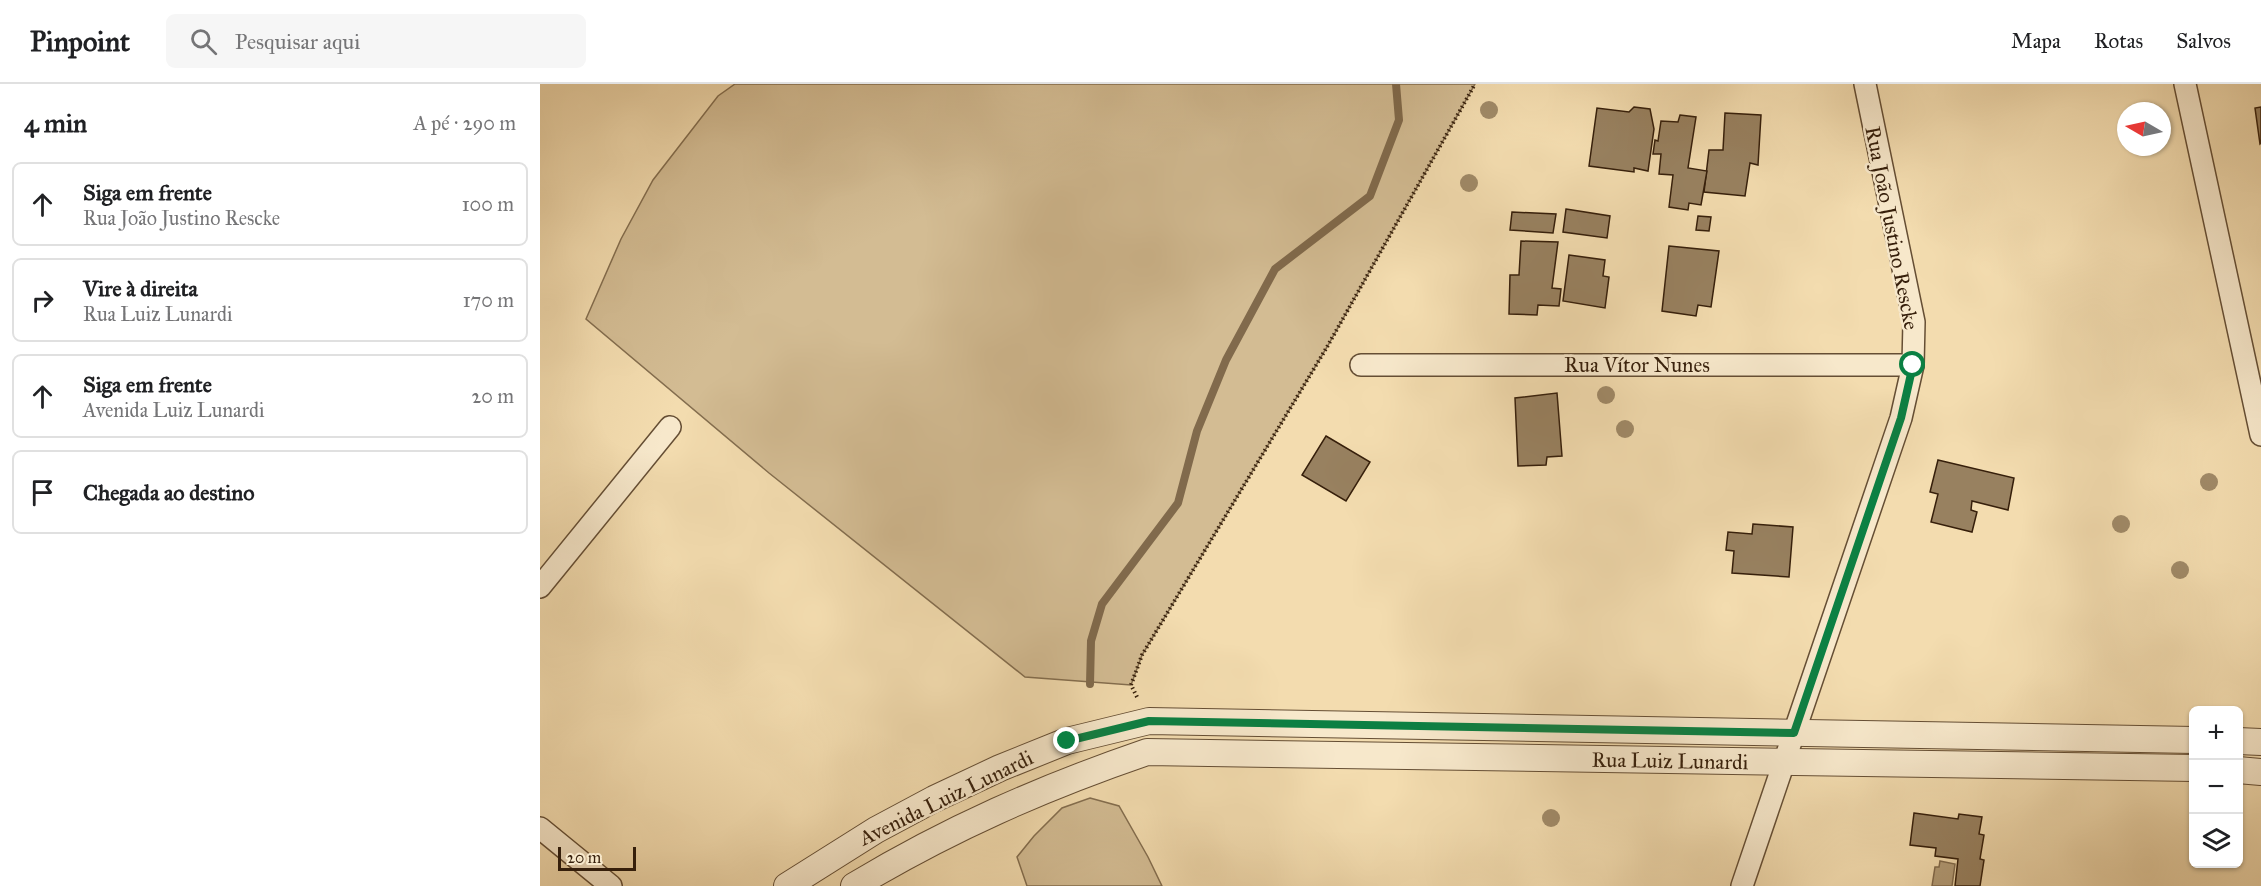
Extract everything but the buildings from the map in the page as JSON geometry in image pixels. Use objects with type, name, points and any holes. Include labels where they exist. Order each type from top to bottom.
[{"type":"street","name":"Rua João Justino Rescke","points":[[1742,886],[1901,418],[1913,365],[1914,322],[1864,84]]},
{"type":"street","points":[[2185,84],[2253,359],[2261,435]]},
{"type":"street","name":"Rua Vítor Nunes","points":[[1361,365],[1913,365]]},
{"type":"street","points":[[540,587],[670,427]]},
{"type":"street","name":"Rua Luiz Lunardi","points":[[1149,721],[2189,740]]},
{"type":"street","points":[[1147,752],[1149,721]]},
{"type":"street","name":"Avenida Luiz Lunardi","points":[[786,886],[876,830],[1000,768],[1067,741],[1149,721]]},
{"type":"street","points":[[2243,741],[2261,742]]},
{"type":"street","name":"Rua Luiz Lunardi","points":[[1147,752],[2189,768]]},
{"type":"street","name":"Avenida Luiz Lunardi","points":[[854,886],[941,837],[1015,802],[1080,775],[1147,752]]},
{"type":"street","points":[[2243,770],[2261,772]]},
{"type":"street","points":[[540,828],[611,886]]},
{"type":"path","points":[[1149,721],[1131,685],[1142,655],[1327,347],[1475,84]]},
{"type":"shaded area","points":[[735,84],[1475,84],[1327,347],[1142,655],[1131,685],[1025,677],[769,473],[586,319],[621,239],[653,180],[718,96]]},
{"type":"shaded area","points":[[1090,798],[1119,806],[1162,886],[1027,886],[1017,857],[1062,808]]},
{"type":"shaded area","points":[[1940,861],[1955,864],[1952,886],[1932,886],[1935,867],[1939,867]]},
{"type":"waterway","points":[[1090,684],[1091,641],[1102,604],[1178,503],[1197,431],[1226,360],[1275,269],[1370,196],[1399,120],[1396,84]]},
{"type":"route","points":[[1067,741],[1149,721],[1794,733],[1901,418],[1913,365]]}]
